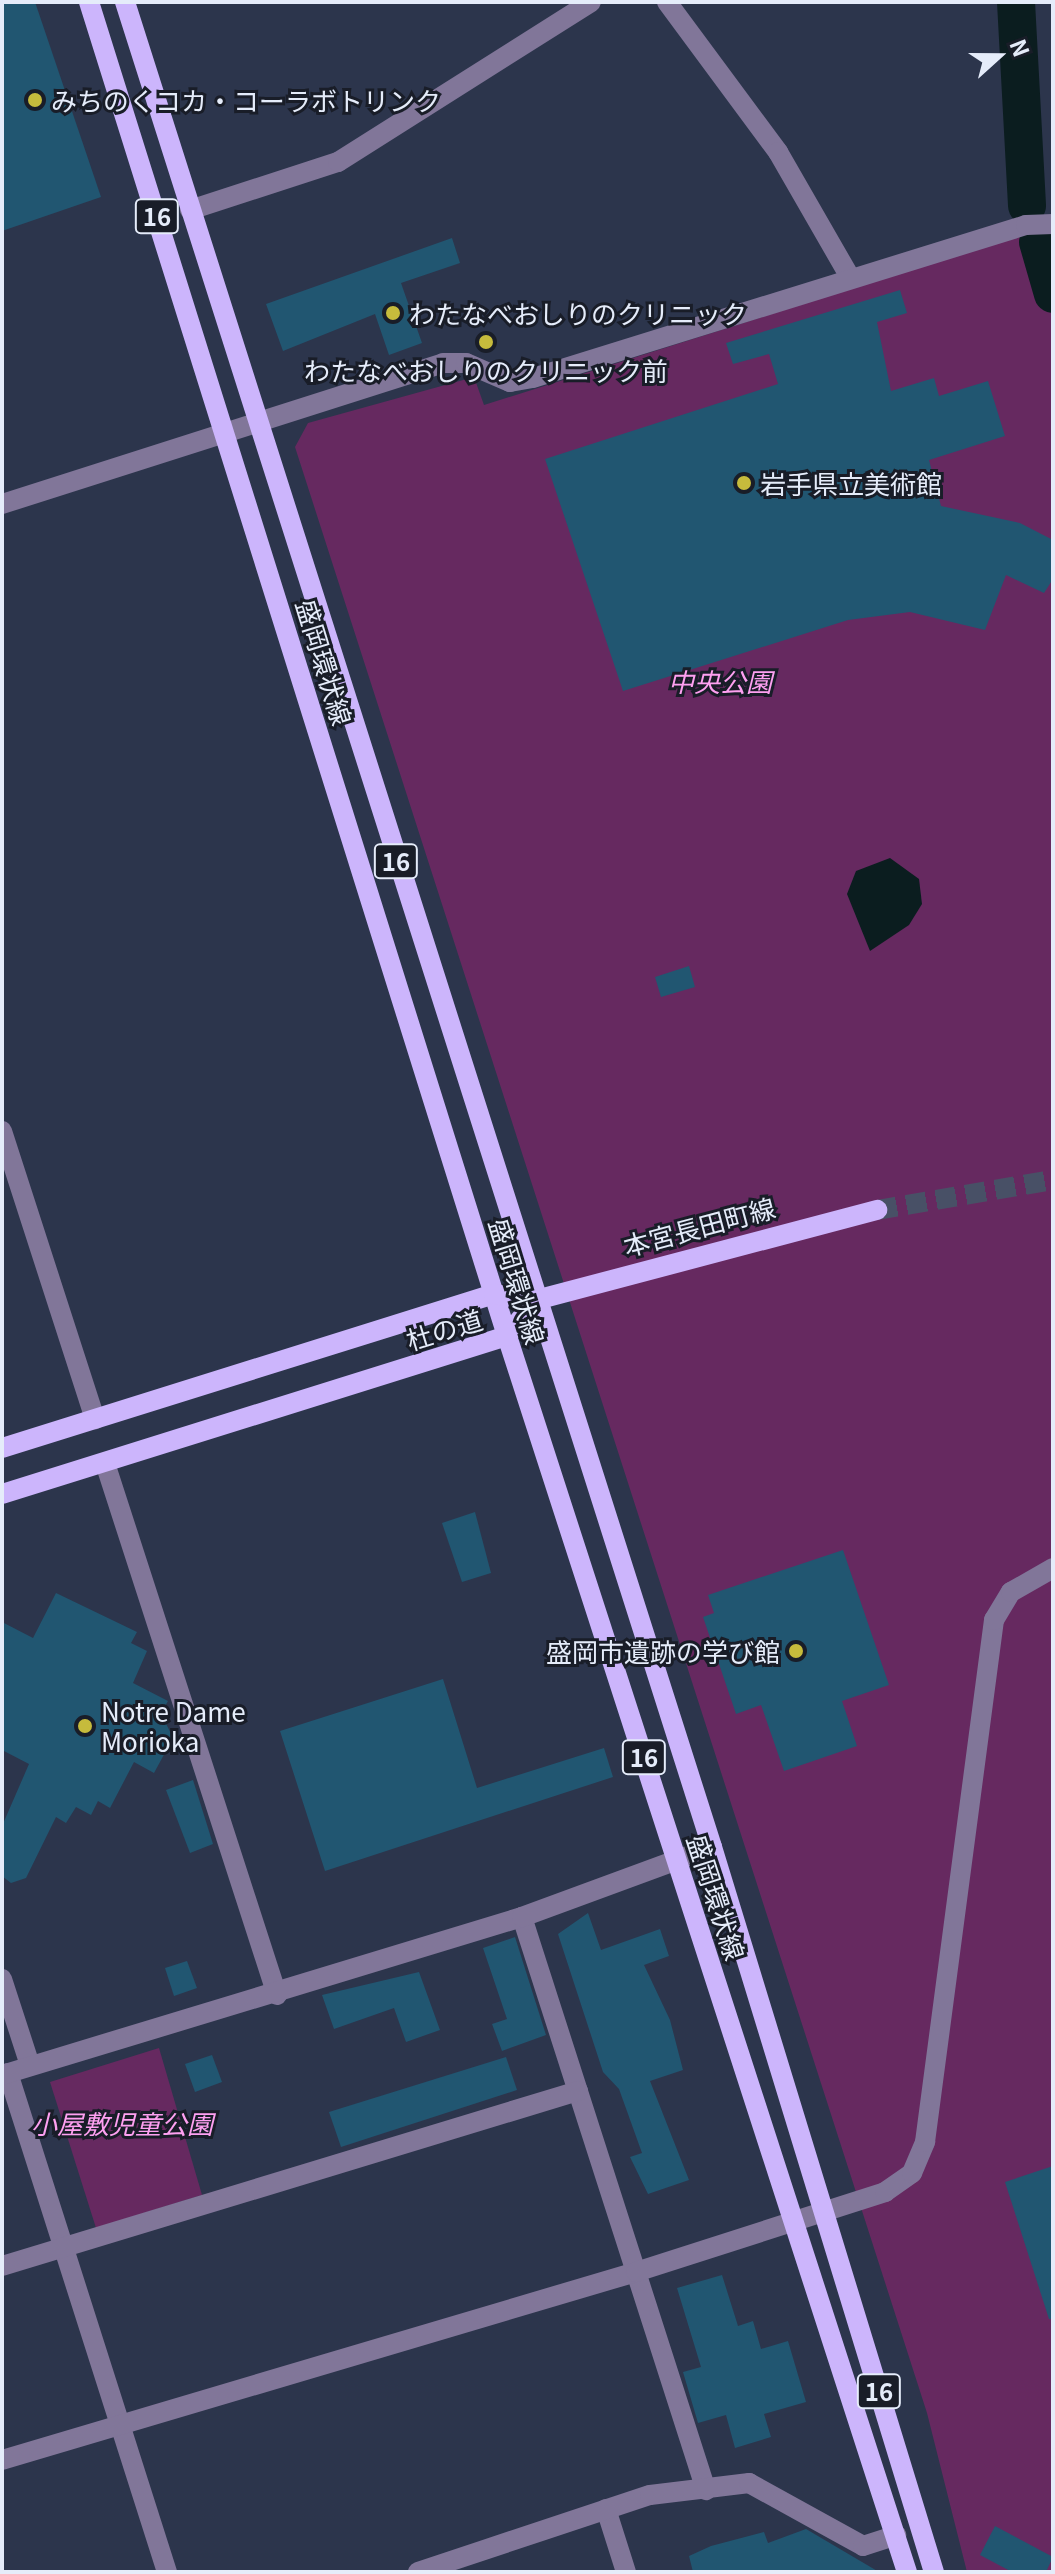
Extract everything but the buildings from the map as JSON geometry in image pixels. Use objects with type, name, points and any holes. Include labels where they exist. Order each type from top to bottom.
[{"type":"main road","name":"盛岡環状線","points":[[89,2],[507,1336],[797,2218],[907,2572]]},
{"type":"main road","name":"盛岡環状線","points":[[125,2],[256,423],[712,1847],[934,2572]]},
{"type":"main road","name":"本宮長田町線","points":[[536,1300],[877,1210]]},
{"type":"main road","name":"杜の道","points":[[2,1448],[494,1294],[536,1300]]},
{"type":"main road","name":"杜の道","points":[[2,1494],[507,1336],[536,1300]]},
{"type":"street","points":[[190,210],[338,162],[591,2]]},
{"type":"street","points":[[667,2],[778,152],[851,279]]},
{"type":"street","points":[[2,504],[225,429],[256,423],[443,363],[466,363],[510,382],[533,378],[1026,225],[1053,224]]},
{"type":"street","points":[[2,1131],[95,1419]]},
{"type":"street","points":[[105,1463],[277,1995]]},
{"type":"street","points":[[2,2460],[636,2272],[885,2192],[912,2173],[925,2142],[994,1620],[1011,1592],[1053,1568]]},
{"type":"street","points":[[167,2572],[5,2074],[277,1995],[522,1917],[712,1847]]},
{"type":"street","points":[[522,1917],[706,2490]]},
{"type":"street","points":[[2,1979],[30,2065]]},
{"type":"street","points":[[2,2266],[578,2091]]},
{"type":"street","points":[[421,2572],[606,2509],[749,2483],[863,2546],[896,2535]]},
{"type":"street","points":[[606,2509],[626,2572]]},
{"type":"green space","name":"中央公園","points":[[1053,225],[1053,2572],[967,2572],[927,2413],[295,447],[308,423],[474,377],[484,405]]},
{"type":"green space","name":"小屋敷児童公園","points":[[159,2048],[202,2195],[96,2228],[50,2082]]},
{"type":"shaded area","points":[[890,858],[919,879],[922,904],[909,925],[870,951],[847,894],[856,871]]},
{"type":"waterway","points":[[1016,2],[1027,206]]},
{"type":"waterway","points":[[1038,242],[1053,294]]},
{"type":"tunnel","points":[[877,1210],[1053,1180]]},
{"type":"place","name":"みちのくコカ・コーラボトリンク","points":[[35,100]]},
{"type":"place","name":"わたなべおしりのクリニック","points":[[393,313]]},
{"type":"place","name":"わたなべおしりのクリニック前","points":[[486,342]]},
{"type":"place","name":"岩手県立美術館","points":[[744,483]]},
{"type":"place","name":"盛岡市遺跡の学び館","points":[[796,1651]]},
{"type":"place","name":"Notre Dame Morioka","points":[[85,1726]]}]
